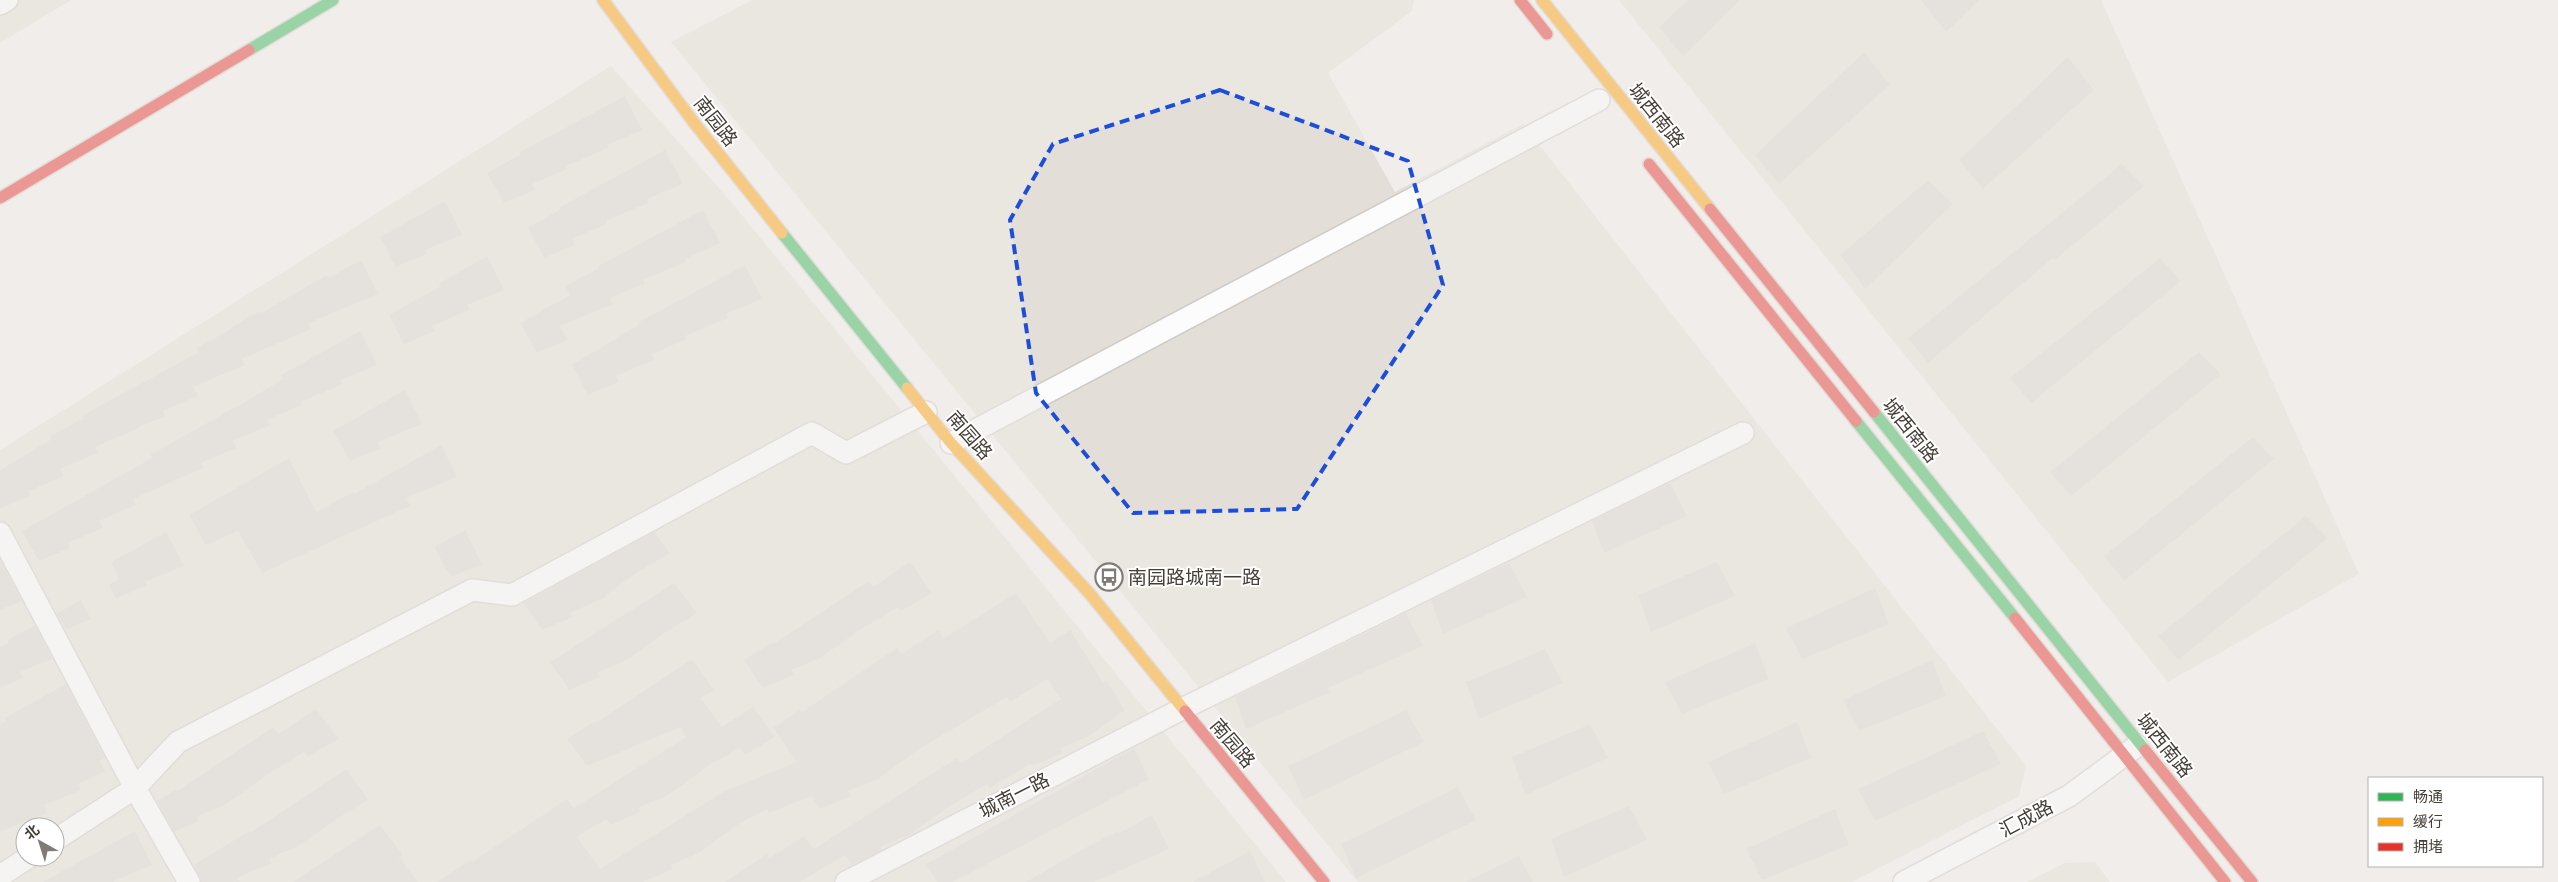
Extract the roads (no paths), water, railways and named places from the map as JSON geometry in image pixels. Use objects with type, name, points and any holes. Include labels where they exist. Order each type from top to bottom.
[{"type":"main road","points":[[0,198],[333,0]]},
{"type":"main road","name":"南园路","points":[[603,0],[695,124],[951,443],[1090,594],[1324,882]]},
{"type":"main road","points":[[1520,0],[1556,46]]},
{"type":"main road","name":"城西南路","points":[[1542,0],[2133,748],[2225,882]]},
{"type":"main road","name":"城西南路","points":[[1642,155],[2133,748],[2252,882]]},
{"type":"street","points":[[0,4],[7,0]]},
{"type":"street","points":[[951,443],[1599,100]]},
{"type":"street","points":[[65,834],[135,788],[178,742],[472,590],[512,595],[812,433],[846,454],[926,412]]},
{"type":"street","name":"城南一路","points":[[846,882],[1182,709],[1743,433]]},
{"type":"street","points":[[0,533],[135,788],[189,882]]},
{"type":"street","name":"汇成路","points":[[1904,882],[2069,796],[2133,748]]},
{"type":"street","points":[[0,876],[15,866]]},
{"type":"place","name":"南园路城南一路","points":[[1109,577]]}]
